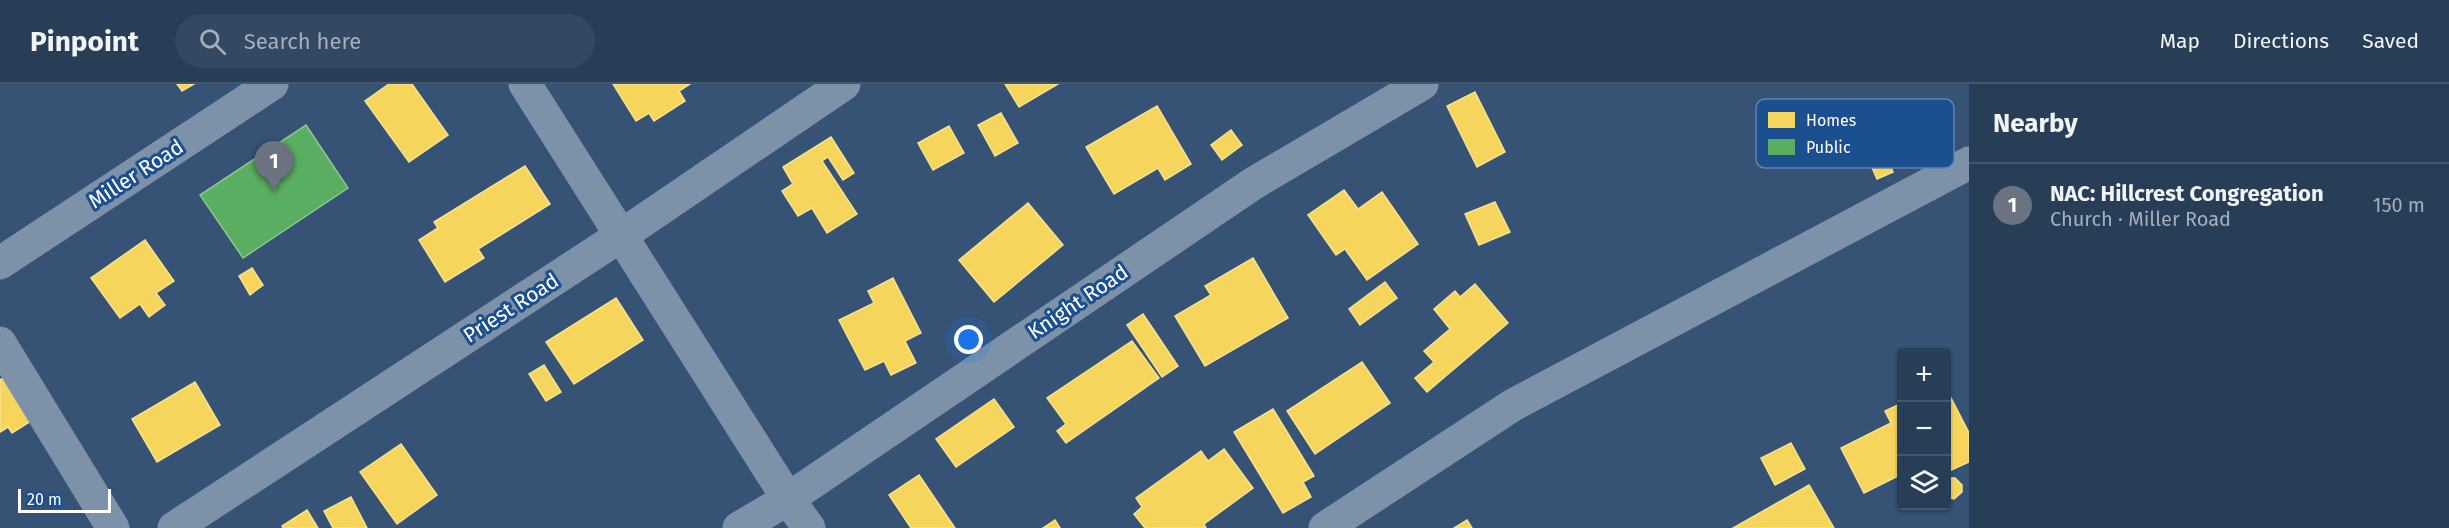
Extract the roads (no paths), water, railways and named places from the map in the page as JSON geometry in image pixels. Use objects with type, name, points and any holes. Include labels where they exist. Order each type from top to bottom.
[{"type":"street","name":"Miller Road","points":[[0,263],[272,84]]},
{"type":"street","points":[[525,84],[788,499],[809,528]]},
{"type":"street","name":"Priest Road","points":[[174,528],[622,235],[844,84]]},
{"type":"street","name":"Knight Road","points":[[739,528],[788,499],[1254,183],[1422,84]]},
{"type":"street","points":[[1324,528],[1513,405],[1969,163]]},
{"type":"street","points":[[0,343],[113,528]]},
{"type":"place","name":"NAC: Hillcrest Congregation","points":[[274,191]]}]
